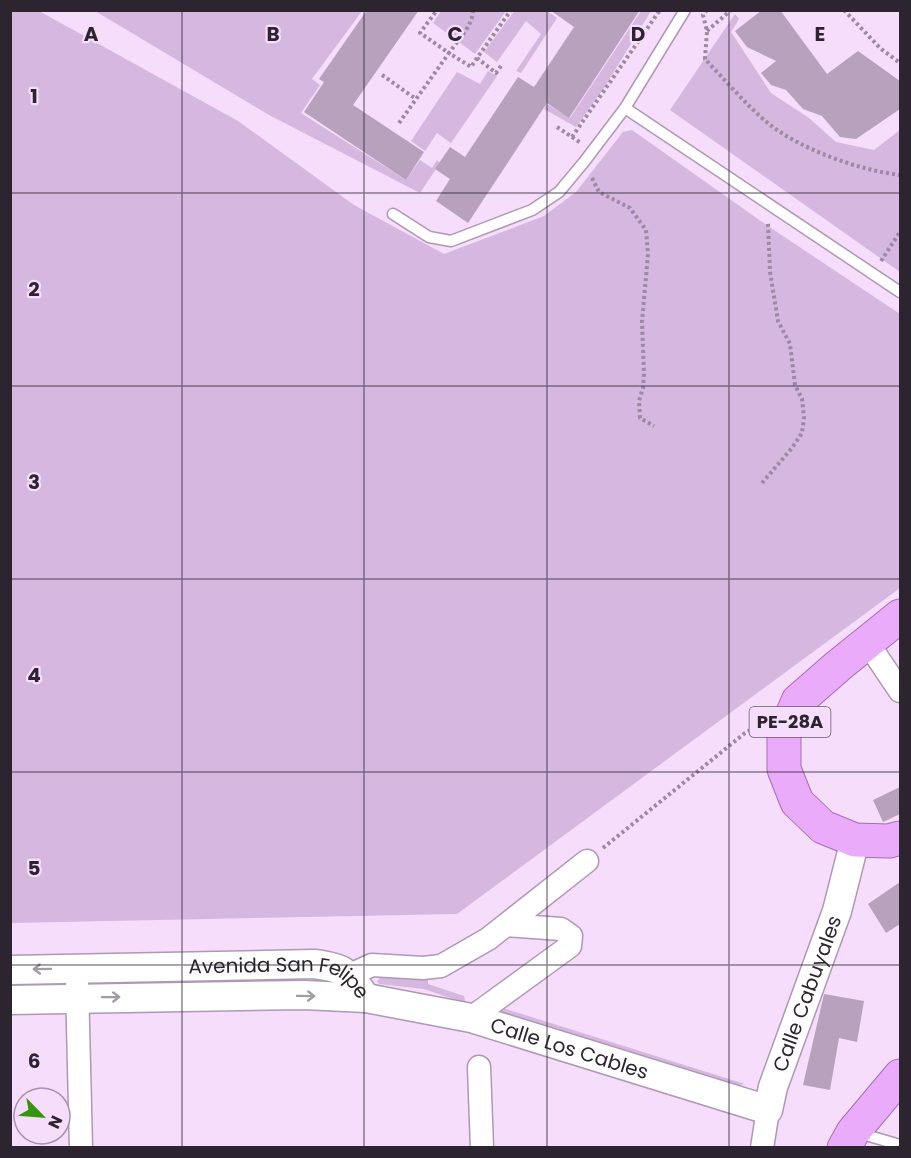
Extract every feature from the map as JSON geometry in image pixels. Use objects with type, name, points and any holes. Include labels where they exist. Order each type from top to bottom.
[{"type":"highway","name":"PE-28A","points":[[900,616],[798,701],[784,734],[784,769],[797,802],[822,827],[855,840],[889,841],[900,838]]},
{"type":"highway","points":[[848,1140],[900,1076]]},
{"type":"street","points":[[867,642],[900,691]]},
{"type":"street","name":"Calle Cabuyales","points":[[762,1148],[773,1087],[837,911],[855,840]]},
{"type":"street","points":[[350,975],[372,966],[423,968],[441,966],[488,939],[587,861]]},
{"type":"street","points":[[471,1018],[570,946],[571,936],[561,929],[506,925]]},
{"type":"street","name":"Avenida San Felipe","points":[[10,970],[314,964],[337,967],[350,975],[366,998]]},
{"type":"street","points":[[76,968],[81,1148]]},
{"type":"street","name":"Avenida San Felipe","points":[[10,1000],[304,995],[366,998]]},
{"type":"street","name":"Calle Los Cables","points":[[366,998],[471,1018],[768,1110]]},
{"type":"street","points":[[479,1067],[482,1148]]},
{"type":"lane","points":[[393,214],[429,237],[451,241],[532,210],[558,192],[625,108],[685,10]]},
{"type":"lane","points":[[625,108],[900,292]]},
{"type":"lane","points":[[848,1140],[900,1145]]},
{"type":"path","points":[[437,10],[420,33],[471,67],[511,10]]},
{"type":"path","points":[[399,123],[466,30],[473,10]]},
{"type":"path","points":[[572,137],[660,10]]},
{"type":"path","points":[[707,10],[703,15],[706,31],[705,59],[769,124],[820,153],[878,172],[900,175]]},
{"type":"path","points":[[706,31],[731,10]]},
{"type":"path","points":[[844,10],[880,48],[900,63]]},
{"type":"path","points":[[477,58],[496,73],[501,66]]},
{"type":"path","points":[[382,75],[416,99]]},
{"type":"path","points":[[557,127],[587,147],[584,162],[599,192],[630,208],[646,230],[648,254],[642,322],[644,374],[639,401],[640,418],[654,426]]},
{"type":"path","points":[[762,483],[797,440],[804,417],[802,399],[795,385],[790,344],[778,321],[770,272],[768,226],[772,205]]},
{"type":"path","points":[[873,273],[900,232]]},
{"type":"path","points":[[587,861],[745,734],[763,723]]},
{"type":"shaded area","points":[[515,10],[547,11],[557,18],[521,73],[516,71],[541,34],[526,21],[497,62],[484,52]]},
{"type":"shaded area","points":[[10,11],[39,11],[238,121],[354,205],[444,254],[544,216],[576,192],[623,132],[632,130],[768,226],[900,314],[900,588],[457,914],[11,923]]},
{"type":"shaded area","points":[[95,11],[362,11],[312,79],[320,85],[301,113],[406,180],[420,160],[432,168],[437,160],[440,163],[420,193],[269,115]]},
{"type":"shaded area","points":[[441,11],[506,11],[475,54],[433,23]]},
{"type":"shaded area","points":[[641,11],[651,11],[604,88],[576,127],[544,109],[547,104],[570,118]]},
{"type":"shaded area","points":[[735,14],[739,19],[731,32],[771,93],[809,118],[836,142],[874,150],[900,130],[900,272],[670,110]]},
{"type":"shaded area","points":[[488,71],[497,76],[451,143],[437,133],[425,151],[411,141],[457,72],[480,84]]},
{"type":"shaded area","points":[[428,977],[428,984],[464,996],[465,1001],[462,1002],[424,989],[379,984],[377,981],[380,978]]},
{"type":"shaded area","points":[[503,1009],[745,1084],[735,1086],[502,1014]]},
{"type":"building","points":[[367,10],[419,10],[353,105],[424,152],[406,180],[304,112],[324,82],[319,79]]},
{"type":"building","points":[[550,10],[640,10],[569,118],[547,103],[468,223],[436,201],[450,179],[435,169],[450,147],[465,157],[518,77],[534,87],[574,27]]},
{"type":"building","points":[[762,10],[780,10],[827,74],[858,51],[900,81],[900,109],[856,139],[840,137],[822,116],[803,109],[786,90],[771,85],[761,73],[776,61],[747,47],[735,31]]},
{"type":"building","points":[[900,787],[900,814],[883,822],[873,800]]},
{"type":"building","points":[[900,882],[900,924],[886,933],[868,904]]},
{"type":"building","points":[[824,994],[864,1001],[857,1042],[839,1038],[830,1090],[803,1085]]}]
